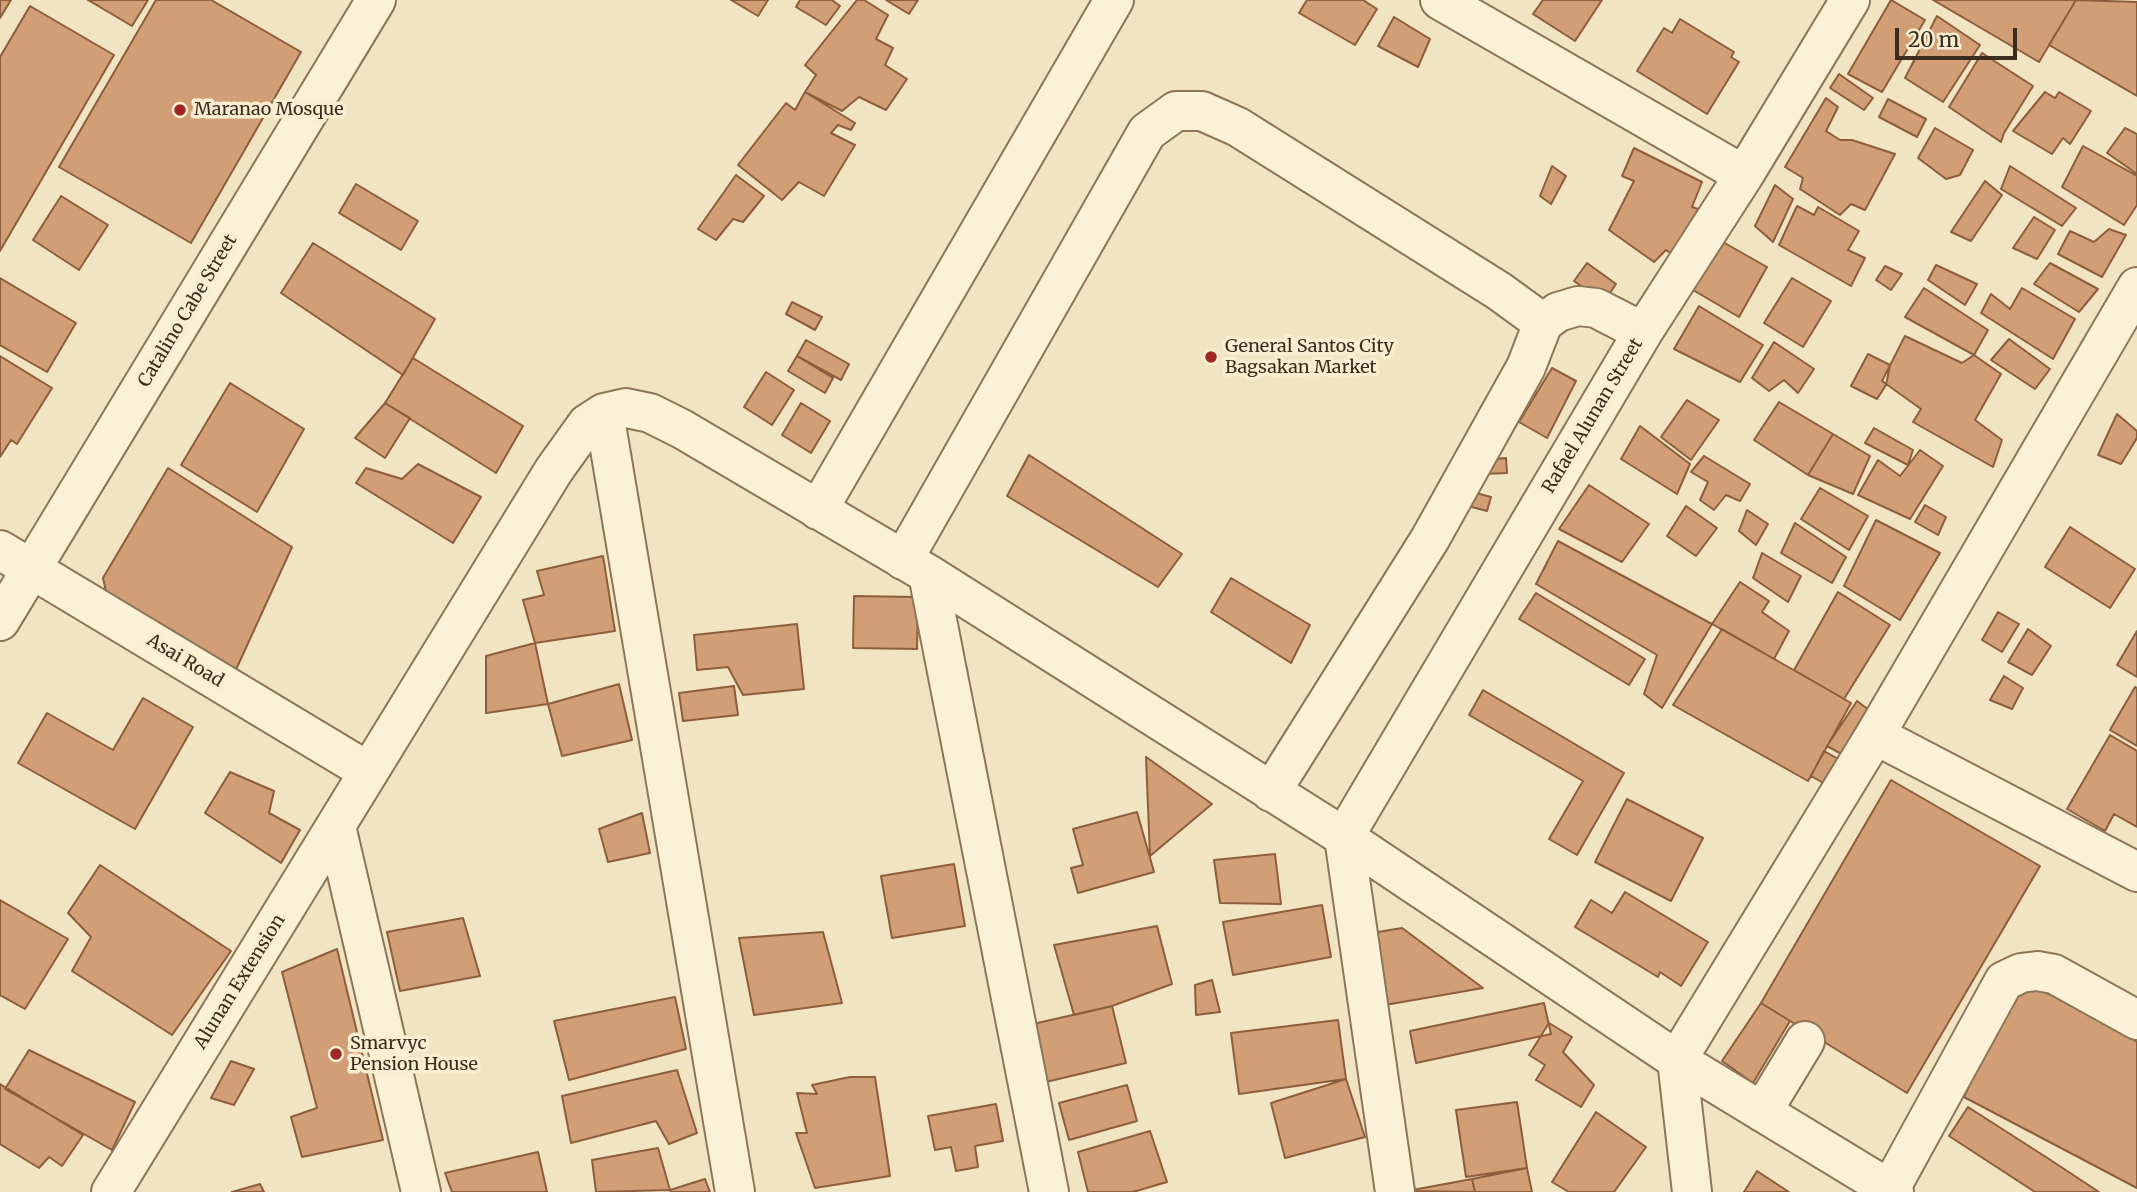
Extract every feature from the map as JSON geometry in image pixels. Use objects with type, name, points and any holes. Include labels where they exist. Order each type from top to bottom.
[{"type":"street","name":"Catalino Cabe Street","points":[[0,621],[16,560],[376,0]]},
{"type":"street","points":[[818,510],[1114,0]]},
{"type":"street","points":[[1440,0],[1489,12],[1744,175]]},
{"type":"street","name":"Rafael Alunan Street","points":[[1344,837],[1643,332],[1744,175],[1850,0]]},
{"type":"street","points":[[1049,1192],[916,567],[1147,132],[1176,111],[1202,110],[1238,127],[1499,291],[1543,323]]},
{"type":"street","points":[[1692,1192],[1677,1060],[1875,735],[2137,287]]},
{"type":"street","points":[[1271,792],[1430,539],[1513,393],[1543,323],[1559,312],[1578,306],[1597,308],[1643,332]]},
{"type":"street","points":[[736,1192],[604,413],[626,408],[650,413],[916,567],[1344,837],[1677,1060],[1892,1191],[2004,981],[2021,973],[2037,971],[2054,974],[2137,1020]]},
{"type":"street","name":"Alunan Extension","points":[[116,1188],[554,470],[587,424],[604,413]]},
{"type":"street","name":"Asai Road","points":[[16,560],[369,772]]},
{"type":"street","points":[[1875,735],[2137,872]]},
{"type":"street","points":[[336,826],[421,1192]]},
{"type":"street","points":[[1344,837],[1395,1192]]},
{"type":"street","points":[[1762,1112],[1805,1041]]},
{"type":"building","points":[[0,0],[11,0],[0,18]]},
{"type":"building","points":[[88,0],[148,0],[132,26]]},
{"type":"building","name":"Maranao Mosque","points":[[156,0],[211,0],[301,52],[191,243],[59,167]]},
{"type":"building","points":[[731,0],[768,0],[758,16]]},
{"type":"building","points":[[800,0],[832,0],[840,6],[826,25],[796,7]]},
{"type":"building","points":[[857,0],[864,0],[888,15],[876,39],[893,48],[885,65],[907,79],[886,110],[859,97],[842,111],[805,92],[816,75],[805,65]]},
{"type":"building","points":[[886,0],[918,0],[909,14]]},
{"type":"building","points":[[1307,0],[1363,0],[1377,9],[1355,45],[1299,13]]},
{"type":"building","points":[[1543,0],[1602,0],[1575,41],[1533,14]]},
{"type":"building","points":[[1891,0],[1925,20],[1882,92],[1848,74]]},
{"type":"building","points":[[1933,0],[2076,0],[2039,62]]},
{"type":"building","points":[[2076,0],[2137,2],[2137,96],[2049,45]]},
{"type":"building","points":[[30,6],[114,55],[0,251],[0,57]]},
{"type":"building","points":[[1937,16],[1980,45],[1943,102],[1905,78]]},
{"type":"building","points":[[1394,17],[1430,39],[1418,67],[1378,46]]},
{"type":"building","points":[[1680,19],[1734,52],[1731,57],[1739,62],[1707,114],[1637,71],[1664,28],[1672,33]]},
{"type":"building","points":[[1982,53],[2033,86],[2001,142],[1949,107]]},
{"type":"building","points":[[1839,74],[1873,98],[1864,110],[1830,88]]},
{"type":"building","points":[[805,92],[855,123],[851,130],[838,125],[831,133],[855,145],[824,196],[799,182],[782,200],[738,165],[786,103],[795,110]]},
{"type":"building","points":[[2045,92],[2055,98],[2059,92],[2091,111],[2070,144],[2063,138],[2052,154],[2013,131]]},
{"type":"building","points":[[1826,98],[1838,107],[1826,131],[1840,140],[1852,140],[1895,154],[1865,210],[1851,204],[1840,215],[1800,189],[1803,178],[1785,167]]},
{"type":"building","points":[[1888,99],[1926,119],[1917,137],[1879,117]]},
{"type":"building","points":[[1935,128],[1973,150],[1960,175],[1946,179],[1918,158]]},
{"type":"building","points":[[2125,128],[2137,134],[2137,174],[2107,153]]},
{"type":"building","points":[[2083,146],[2137,176],[2137,205],[2124,225],[2062,187]]},
{"type":"building","points":[[1634,148],[1702,182],[1692,207],[1707,212],[1679,259],[1666,250],[1654,262],[1609,230],[1634,181],[1622,176]]},
{"type":"building","points":[[1552,166],[1566,176],[1551,204],[1540,196]]},
{"type":"building","points":[[2010,166],[2076,208],[2062,226],[2001,189]]},
{"type":"building","points":[[736,175],[764,196],[743,222],[733,219],[716,240],[698,229]]},
{"type":"building","points":[[1985,181],[2002,195],[1971,241],[1951,232]]},
{"type":"building","points":[[356,184],[418,221],[401,250],[339,213]]},
{"type":"building","points":[[1775,185],[1793,199],[1773,242],[1755,226]]},
{"type":"building","points":[[61,196],[108,225],[79,270],[33,240]]},
{"type":"building","points":[[1797,206],[1814,215],[1818,207],[1859,231],[1848,250],[1865,258],[1851,286],[1779,245]]},
{"type":"building","points":[[2034,217],[2055,230],[2037,259],[2013,248]]},
{"type":"building","points":[[2109,229],[2126,235],[2102,277],[2058,254],[2070,231],[2094,242]]},
{"type":"building","points":[[1721,241],[1767,267],[1739,317],[1693,290]]},
{"type":"building","points":[[313,243],[435,319],[403,375],[281,293]]},
{"type":"building","points":[[1587,263],[1616,284],[1604,302],[1574,281]]},
{"type":"building","points":[[2050,263],[2098,289],[2079,312],[2034,284]]},
{"type":"building","points":[[1936,265],[1977,284],[1965,305],[1928,280]]},
{"type":"building","points":[[1885,266],[1902,274],[1891,290],[1876,280]]},
{"type":"building","points":[[0,278],[76,323],[47,372],[0,345]]},
{"type":"building","points":[[1792,278],[1831,301],[1803,347],[1764,323]]},
{"type":"building","points":[[1924,288],[1988,330],[1974,355],[1905,317]]},
{"type":"building","points":[[2022,288],[2075,319],[2053,359],[1981,313],[1991,294],[2010,309]]},
{"type":"building","points":[[792,302],[822,317],[815,330],[786,314]]},
{"type":"building","points":[[1699,306],[1763,345],[1740,382],[1674,349]]},
{"type":"building","points":[[1905,336],[1962,363],[1974,355],[2001,374],[1975,420],[2002,440],[1993,467],[1913,422],[1921,409],[1882,381]]},
{"type":"building","points":[[2009,339],[2050,369],[2035,389],[1991,360]]},
{"type":"building","points":[[806,340],[849,364],[841,380],[797,356]]},
{"type":"building","points":[[1774,342],[1814,369],[1798,393],[1784,380],[1769,391],[1752,378]]},
{"type":"building","points":[[1868,354],[1890,365],[1886,385],[1877,399],[1851,386]]},
{"type":"building","points":[[0,356],[52,388],[17,444],[11,440],[0,457]]},
{"type":"building","points":[[797,356],[833,378],[825,393],[788,371]]},
{"type":"building","points":[[413,358],[523,426],[496,473],[385,403]]},
{"type":"building","points":[[1552,368],[1576,381],[1547,438],[1519,422]]},
{"type":"building","points":[[766,372],[794,390],[772,425],[744,407]]},
{"type":"building","points":[[230,383],[304,429],[257,512],[181,465]]},
{"type":"building","points":[[1687,400],[1719,420],[1691,460],[1661,437]]},
{"type":"building","points":[[1779,402],[1833,434],[1808,475],[1754,440]]},
{"type":"building","points":[[385,403],[410,418],[385,458],[355,438]]},
{"type":"building","points":[[801,403],[830,421],[811,453],[782,435]]},
{"type":"building","points":[[2117,414],[2137,431],[2137,438],[2121,464],[2098,455]]},
{"type":"building","points":[[1640,426],[1690,464],[1677,494],[1621,459]]},
{"type":"building","points":[[1874,428],[1913,450],[1908,465],[1865,443]]},
{"type":"building","points":[[1833,434],[1870,456],[1853,494],[1808,475]]},
{"type":"building","points":[[1920,450],[1943,466],[1910,519],[1858,495],[1878,460],[1900,476]]},
{"type":"building","points":[[1029,455],[1182,554],[1158,587],[1007,496]]},
{"type":"building","points":[[1704,456],[1750,484],[1740,501],[1726,495],[1714,510],[1700,500],[1708,482],[1691,472]]},
{"type":"building","points":[[1506,458],[1507,473],[1483,474],[1482,460]]},
{"type":"building","points":[[418,464],[481,497],[453,543],[356,483],[366,468],[402,479]]},
{"type":"building","points":[[168,468],[292,547],[234,674],[107,596],[103,578]]},
{"type":"building","points":[[1589,485],[1649,524],[1622,562],[1559,529]]},
{"type":"building","points":[[1820,488],[1868,516],[1849,550],[1801,519]]},
{"type":"building","points":[[1472,492],[1491,497],[1487,511],[1468,506]]},
{"type":"building","points":[[1925,505],[1946,517],[1938,535],[1915,522]]},
{"type":"building","points":[[1686,506],[1717,528],[1696,556],[1667,536]]},
{"type":"building","points":[[1747,510],[1768,524],[1756,545],[1739,531]]},
{"type":"building","points":[[1876,520],[1940,553],[1900,620],[1844,586]]},
{"type":"building","points":[[1795,523],[1846,557],[1832,583],[1781,553]]},
{"type":"building","points":[[2070,527],[2135,569],[2110,608],[2045,567]]},
{"type":"building","points":[[1558,541],[1712,624],[1662,708],[1644,694],[1657,655],[1536,584]]},
{"type":"building","points":[[1762,553],[1801,576],[1788,602],[1753,578]]},
{"type":"building","points":[[603,556],[615,631],[535,643],[523,600],[544,595],[537,571]]},
{"type":"building","points":[[1231,578],[1310,625],[1291,663],[1211,612]]},
{"type":"building","points":[[1740,582],[1769,601],[1762,612],[1789,631],[1774,659],[1712,624]]},
{"type":"building","points":[[1838,592],[1890,625],[1844,699],[1794,670]]},
{"type":"building","points":[[1536,593],[1645,659],[1629,685],[1519,619]]},
{"type":"building","points":[[854,596],[918,597],[917,649],[853,648]]},
{"type":"building","points":[[1998,612],[2019,624],[2002,652],[1982,640]]},
{"type":"building","points":[[797,624],[804,689],[743,695],[728,667],[697,670],[694,635]]},
{"type":"building","points":[[1722,629],[1851,703],[1808,781],[1673,705]]},
{"type":"building","points":[[2028,629],[2051,646],[2032,675],[2008,662]]},
{"type":"building","points":[[2137,631],[2137,677],[2117,665]]},
{"type":"building","points":[[535,643],[548,704],[486,713],[486,656]]},
{"type":"building","points":[[2004,676],[2023,688],[2012,709],[1990,700]]},
{"type":"building","points":[[619,684],[632,740],[562,756],[548,704]]},
{"type":"building","points":[[734,686],[738,715],[683,721],[679,693]]},
{"type":"building","points":[[2135,687],[2137,688],[2137,746],[2110,730]]},
{"type":"building","points":[[1483,690],[1624,773],[1577,855],[1549,839],[1583,781],[1469,715]]},
{"type":"building","points":[[143,698],[193,727],[135,829],[18,763],[47,713],[113,750]]},
{"type":"building","points":[[1857,701],[1873,713],[1847,757],[1827,746]]},
{"type":"building","points":[[2110,735],[2137,751],[2137,827],[2114,814],[2105,831],[2067,809]]},
{"type":"building","points":[[1824,751],[1842,761],[1825,784],[1811,776]]},
{"type":"building","points":[[1146,757],[1212,804],[1150,856]]},
{"type":"building","points":[[230,772],[274,791],[269,813],[300,830],[281,863],[205,813]]},
{"type":"building","points":[[1891,780],[2040,866],[1907,1093],[1761,1003]]},
{"type":"building","points":[[1627,799],[1703,838],[1671,901],[1595,862]]},
{"type":"building","points":[[1137,812],[1154,872],[1078,893],[1071,868],[1083,865],[1073,829]]},
{"type":"building","points":[[642,813],[650,853],[608,862],[599,829]]},
{"type":"building","points":[[1275,854],[1281,904],[1220,903],[1214,860]]},
{"type":"building","points":[[954,864],[965,926],[892,938],[881,876]]},
{"type":"building","points":[[100,865],[231,951],[172,1035],[72,971],[91,937],[68,913]]},
{"type":"building","points":[[1625,892],[1708,942],[1681,986],[1660,972],[1658,977],[1575,927],[1591,900],[1612,913]]},
{"type":"building","points":[[0,900],[68,939],[25,1009],[0,995]]},
{"type":"building","points":[[1322,905],[1331,957],[1233,975],[1223,922]]},
{"type":"building","points":[[463,918],[480,976],[400,991],[387,932]]},
{"type":"building","points":[[1157,926],[1172,984],[1112,1006],[1074,1015],[1054,945]]},
{"type":"building","points":[[1402,928],[1483,988],[1379,1006],[1366,934]]},
{"type":"building","points":[[823,932],[842,1003],[754,1015],[739,938]]},
{"type":"building","points":[[337,949],[383,1140],[302,1157],[291,1117],[317,1108],[282,972]]},
{"type":"building","points":[[2017,978],[2101,1020],[2137,1042],[2137,1188],[1964,1097]]},
{"type":"building","points":[[1212,980],[1220,1012],[1196,1015],[1195,985]]},
{"type":"building","points":[[675,997],[686,1049],[569,1080],[554,1021]]},
{"type":"building","points":[[1544,1003],[1551,1034],[1416,1063],[1410,1031]]},
{"type":"building","points":[[1761,1003],[1790,1021],[1753,1083],[1722,1061]]},
{"type":"building","points":[[1112,1006],[1126,1063],[1033,1085],[1020,1027]]},
{"type":"building","points":[[1338,1020],[1346,1079],[1239,1094],[1231,1033]]},
{"type":"building","points":[[1549,1023],[1572,1037],[1563,1052],[1594,1085],[1581,1107],[1536,1080],[1545,1065],[1529,1055]]},
{"type":"building","points":[[29,1050],[135,1102],[112,1150],[5,1089]]},
{"type":"building","points":[[231,1061],[254,1069],[234,1105],[211,1098]]},
{"type":"building","points":[[677,1070],[697,1133],[669,1144],[656,1121],[571,1143],[562,1096]]},
{"type":"building","points":[[850,1077],[875,1077],[890,1176],[815,1188],[796,1133],[807,1133],[797,1093],[817,1094],[812,1085]]},
{"type":"building","points":[[1346,1079],[1365,1137],[1285,1158],[1271,1103]]},
{"type":"building","points":[[0,1084],[83,1135],[62,1166],[49,1157],[39,1168],[0,1144]]},
{"type":"building","points":[[1127,1085],[1137,1121],[1069,1140],[1059,1103]]},
{"type":"building","points":[[1517,1102],[1527,1168],[1466,1177],[1456,1110]]},
{"type":"building","points":[[996,1104],[1003,1141],[975,1146],[978,1167],[956,1171],[951,1147],[935,1150],[928,1116]]},
{"type":"building","points":[[1968,1107],[2099,1192],[2035,1192],[1949,1136]]},
{"type":"building","points":[[1596,1112],[1646,1147],[1614,1192],[1569,1192],[1552,1182]]},
{"type":"building","points":[[1150,1131],[1167,1182],[1133,1192],[1088,1192],[1078,1152]]},
{"type":"building","points":[[658,1148],[670,1190],[596,1192],[592,1160]]},
{"type":"building","points":[[538,1152],[547,1192],[452,1192],[445,1173]]},
{"type":"building","points":[[1527,1168],[1532,1192],[1475,1192],[1472,1179]]},
{"type":"building","points":[[1757,1171],[1789,1192],[1744,1192]]},
{"type":"building","points":[[705,1179],[710,1192],[670,1190]]},
{"type":"building","points":[[1472,1179],[1475,1192],[1407,1191]]},
{"type":"building","points":[[260,1184],[264,1192],[232,1192]]},
{"type":"place","name":"Maranao Mosque","points":[[180,110]]},
{"type":"place","name":"General Santos City Bagsakan Market","points":[[1211,357]]},
{"type":"place","name":"Smarvyc Pension House","points":[[336,1054]]}]
